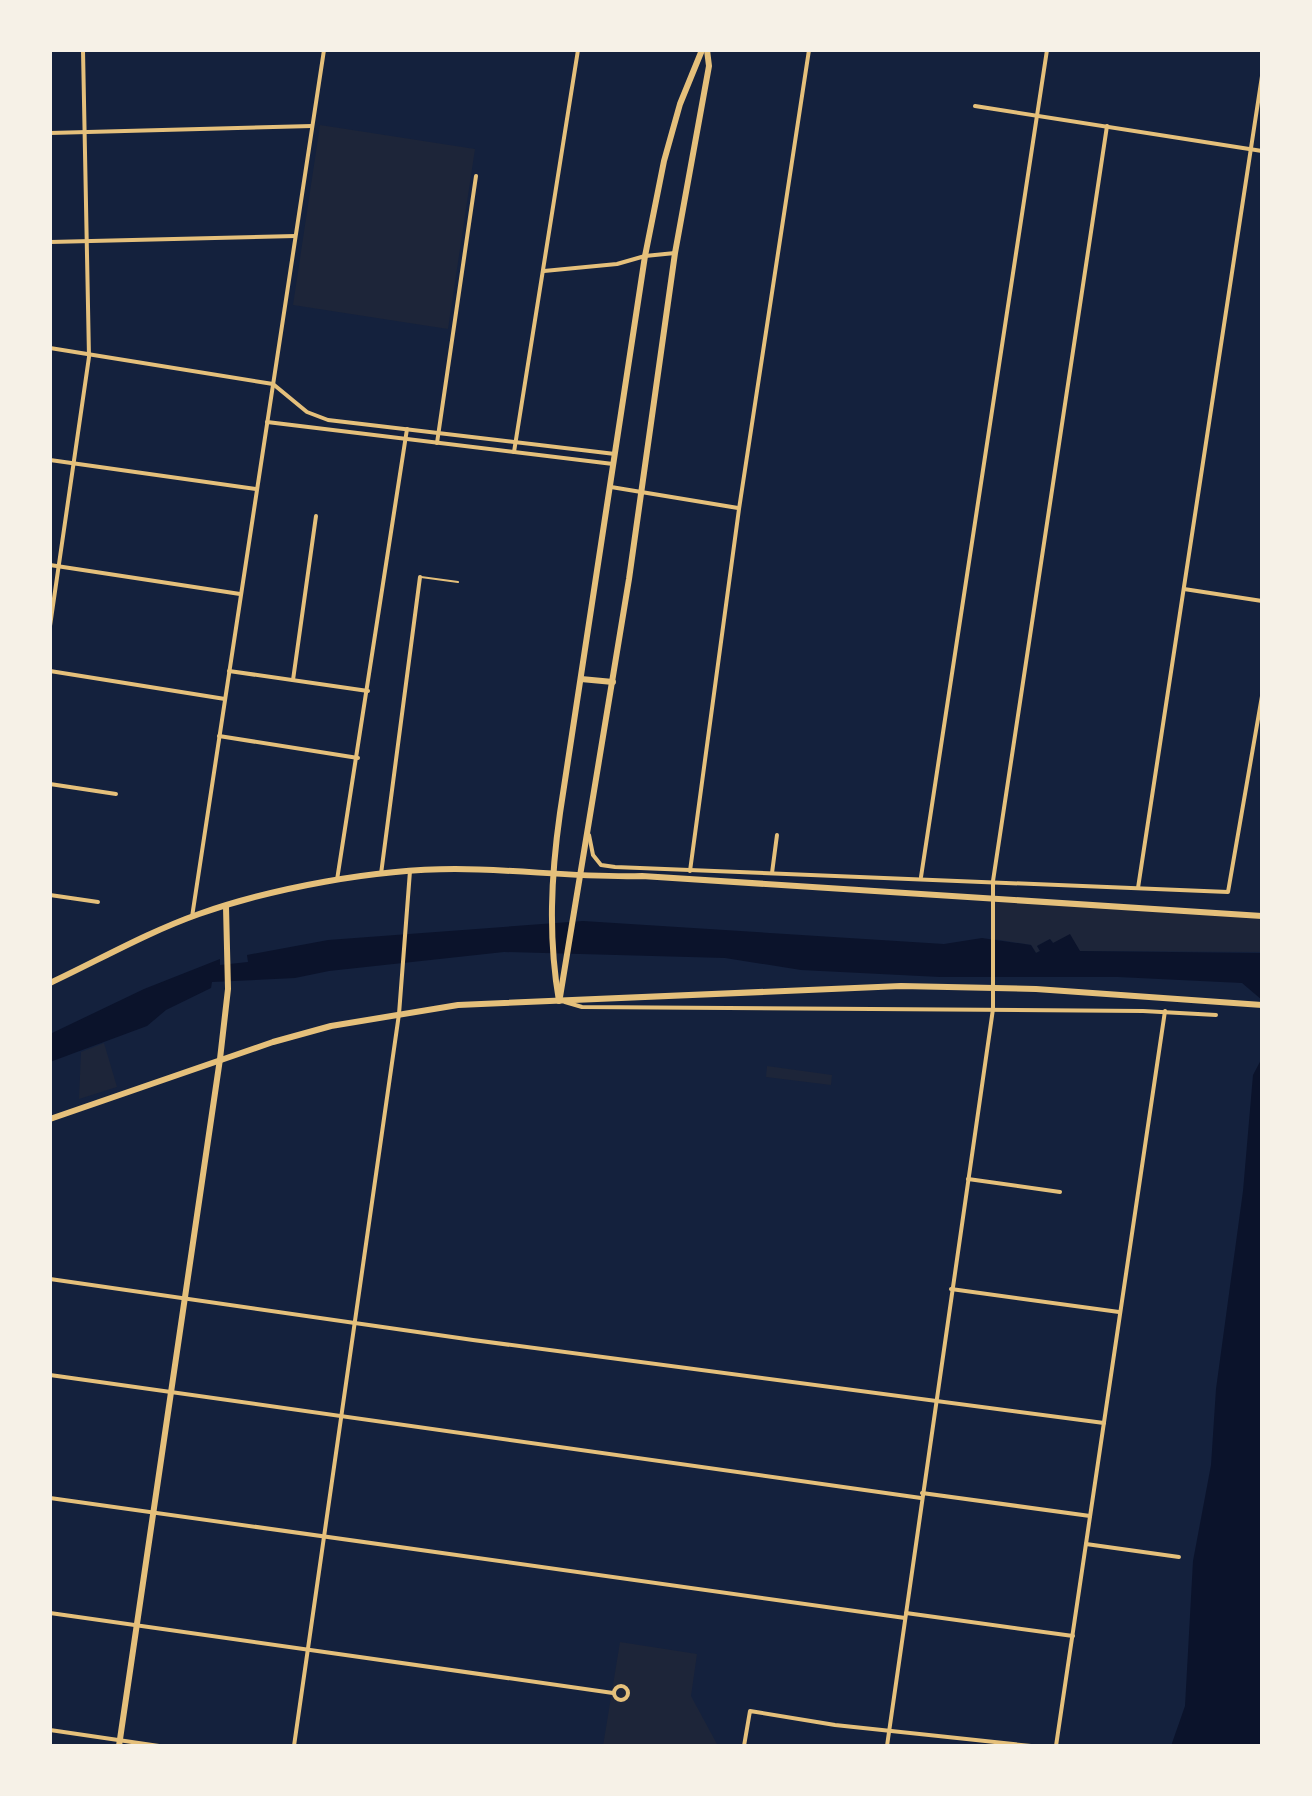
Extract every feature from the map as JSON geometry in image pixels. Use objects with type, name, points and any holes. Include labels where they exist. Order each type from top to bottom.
[{"type":"main road","points":[[559,1001],[569,960],[613,682],[675,253],[709,66],[704,50]]},
{"type":"main road","points":[[559,1001],[552,961],[551,875],[613,464],[645,256],[664,161],[680,104],[704,50]]},
{"type":"main road","points":[[581,679],[613,682]]},
{"type":"main road","points":[[50,983],[192,917],[337,880],[410,871],[455,869],[581,878],[642,876],[1262,916]]},
{"type":"main road","points":[[120,1743],[220,1059],[228,989],[226,907]]},
{"type":"main road","points":[[50,1119],[220,1059],[331,1026],[458,1005],[901,986],[1036,989],[1262,1005]]},
{"type":"street","points":[[50,626],[89,354],[83,50]]},
{"type":"street","points":[[192,917],[324,50]]},
{"type":"street","points":[[514,452],[578,50]]},
{"type":"street","points":[[690,871],[739,509],[809,50]]},
{"type":"street","points":[[921,877],[1047,50]]},
{"type":"street","points":[[1138,888],[1262,76]]},
{"type":"street","points":[[975,106],[1262,151]]},
{"type":"street","points":[[50,133],[312,126]]},
{"type":"street","points":[[887,1746],[993,1009],[993,881],[1107,126]]},
{"type":"street","points":[[437,443],[476,176]]},
{"type":"street","points":[[50,242],[295,236]]},
{"type":"street","points":[[544,271],[617,264],[645,256],[675,253]]},
{"type":"street","points":[[50,348],[273,384],[307,412],[334,420],[615,454]]},
{"type":"street","points":[[332,430],[334,420]]},
{"type":"street","points":[[267,422],[613,464]]},
{"type":"street","points":[[337,880],[407,429]]},
{"type":"street","points":[[553,457],[555,448]]},
{"type":"street","points":[[50,460],[256,489]]},
{"type":"street","points":[[611,487],[739,509]]},
{"type":"street","points":[[293,680],[316,516]]},
{"type":"street","points":[[50,565],[240,594]]},
{"type":"street","points":[[381,874],[420,577]]},
{"type":"street","points":[[1184,589],[1262,601]]},
{"type":"street","points":[[50,671],[225,699]]},
{"type":"street","points":[[229,671],[368,691]]},
{"type":"street","points":[[589,835],[593,855],[601,865],[1228,892],[1262,696]]},
{"type":"street","points":[[219,736],[358,758]]},
{"type":"street","points":[[50,784],[116,794]]},
{"type":"street","points":[[772,873],[777,835]]},
{"type":"street","points":[[294,1746],[399,1014],[410,871]]},
{"type":"street","points":[[50,895],[98,902]]},
{"type":"street","points":[[559,1001],[582,1007],[1165,1011],[1216,1015]]},
{"type":"street","points":[[1056,1746],[1165,1011]]},
{"type":"street","points":[[968,1179],[1060,1192]]},
{"type":"street","points":[[50,1279],[488,1342],[935,1398],[1104,1423]]},
{"type":"street","points":[[951,1289],[1119,1312]]},
{"type":"street","points":[[50,1375],[921,1496],[1090,1516]]},
{"type":"street","points":[[50,1498],[1073,1636]]},
{"type":"street","points":[[1086,1544],[1179,1557]]},
{"type":"street","points":[[50,1613],[613,1693]]},
{"type":"street","points":[[744,1746],[743,1732],[750,1711],[835,1725],[889,1728],[1031,1746]]},
{"type":"street","points":[[50,1730],[120,1743],[159,1746]]},
{"type":"lane","points":[[420,577],[458,582]]},
{"type":"shaded area","points":[[320,125],[475,149],[448,329],[293,305]]},
{"type":"shaded area","points":[[993,898],[1262,917],[1262,952],[1080,951],[1053,943],[1050,939],[1037,946],[1040,951],[1036,953],[1031,945],[994,939]]},
{"type":"shaded area","points":[[583,921],[944,944],[982,938],[1031,945],[1036,953],[1040,951],[1037,946],[1050,939],[1053,943],[1070,934],[1080,951],[1262,953],[1262,1000],[1242,983],[1118,977],[940,977],[801,970],[725,958],[504,952],[329,971],[295,978],[212,982],[211,988],[166,1010],[147,1026],[50,1062],[50,1034],[144,989],[220,959],[220,965],[248,962],[247,955],[328,940]]},
{"type":"shaded area","points":[[104,1043],[117,1087],[79,1099],[81,1052]]},
{"type":"shaded area","points":[[1262,1058],[1262,1746],[1171,1746],[1185,1706],[1193,1561],[1211,1465],[1216,1389],[1243,1191],[1253,1075]]},
{"type":"shaded area","points":[[767,1066],[832,1075],[831,1085],[766,1077]]},
{"type":"shaded area","points":[[620,1642],[697,1654],[691,1696],[718,1746],[603,1746]]}]
